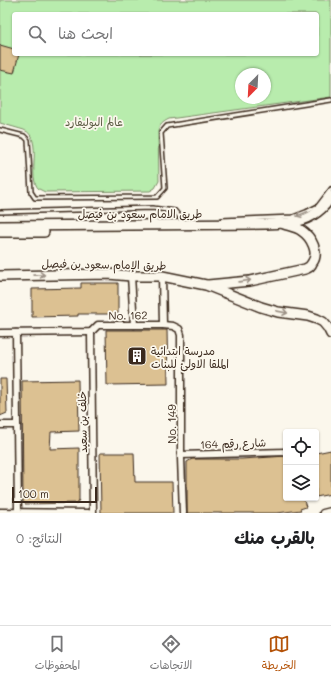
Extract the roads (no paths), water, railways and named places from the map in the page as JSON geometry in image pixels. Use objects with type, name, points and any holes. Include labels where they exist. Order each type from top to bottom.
[{"type":"main road","points":[[280,223],[299,221],[307,218],[322,207],[331,196]]},
{"type":"main road","points":[[0,232],[139,230],[172,228],[187,223]]},
{"type":"main road","name":"طريق الامام سعود بن فيصل","points":[[0,226],[280,223]]},
{"type":"main road","points":[[206,285],[250,280],[305,269],[312,264],[315,255],[314,247],[309,238],[299,229],[280,223]]},
{"type":"main road","name":"طريق الإمام سعود بن فيصل","points":[[0,276],[108,274],[162,276],[206,285]]},
{"type":"main road","points":[[206,285],[261,307],[278,312],[317,318],[323,322],[331,334]]},
{"type":"street","points":[[131,276],[134,325]]},
{"type":"street","points":[[162,276],[163,325]]},
{"type":"street","name":"No. 162","points":[[0,333],[91,332],[98,325],[163,325],[173,326],[178,329],[180,335]]},
{"type":"street","name":"خلف بن سعيد","points":[[91,332],[93,513]]},
{"type":"street","points":[[16,333],[18,512]]},
{"type":"street","name":"No. 149","points":[[180,335],[183,513]]},
{"type":"street","points":[[0,425],[17,425]]},
{"type":"street","name":"شارع رقم 164","points":[[181,455],[283,452]]},
{"type":"street","points":[[323,513],[331,511]]},
{"type":"street","points":[[0,512],[88,513]]},
{"type":"lane","points":[[0,130],[24,136],[28,140],[31,192],[35,198],[157,197],[164,188],[162,133],[167,126],[331,100]]},
{"type":"lane","points":[[0,222],[187,223],[293,217],[318,206],[331,189]]},
{"type":"lane","points":[[0,212],[152,208],[175,211],[187,223]]},
{"type":"place","name":"مدرسة ابتدائية الملقا الاولئ للبنات","points":[[137,356]]},
{"type":"park label","name":"عالم البوليفارد","points":[[94,121]]}]
